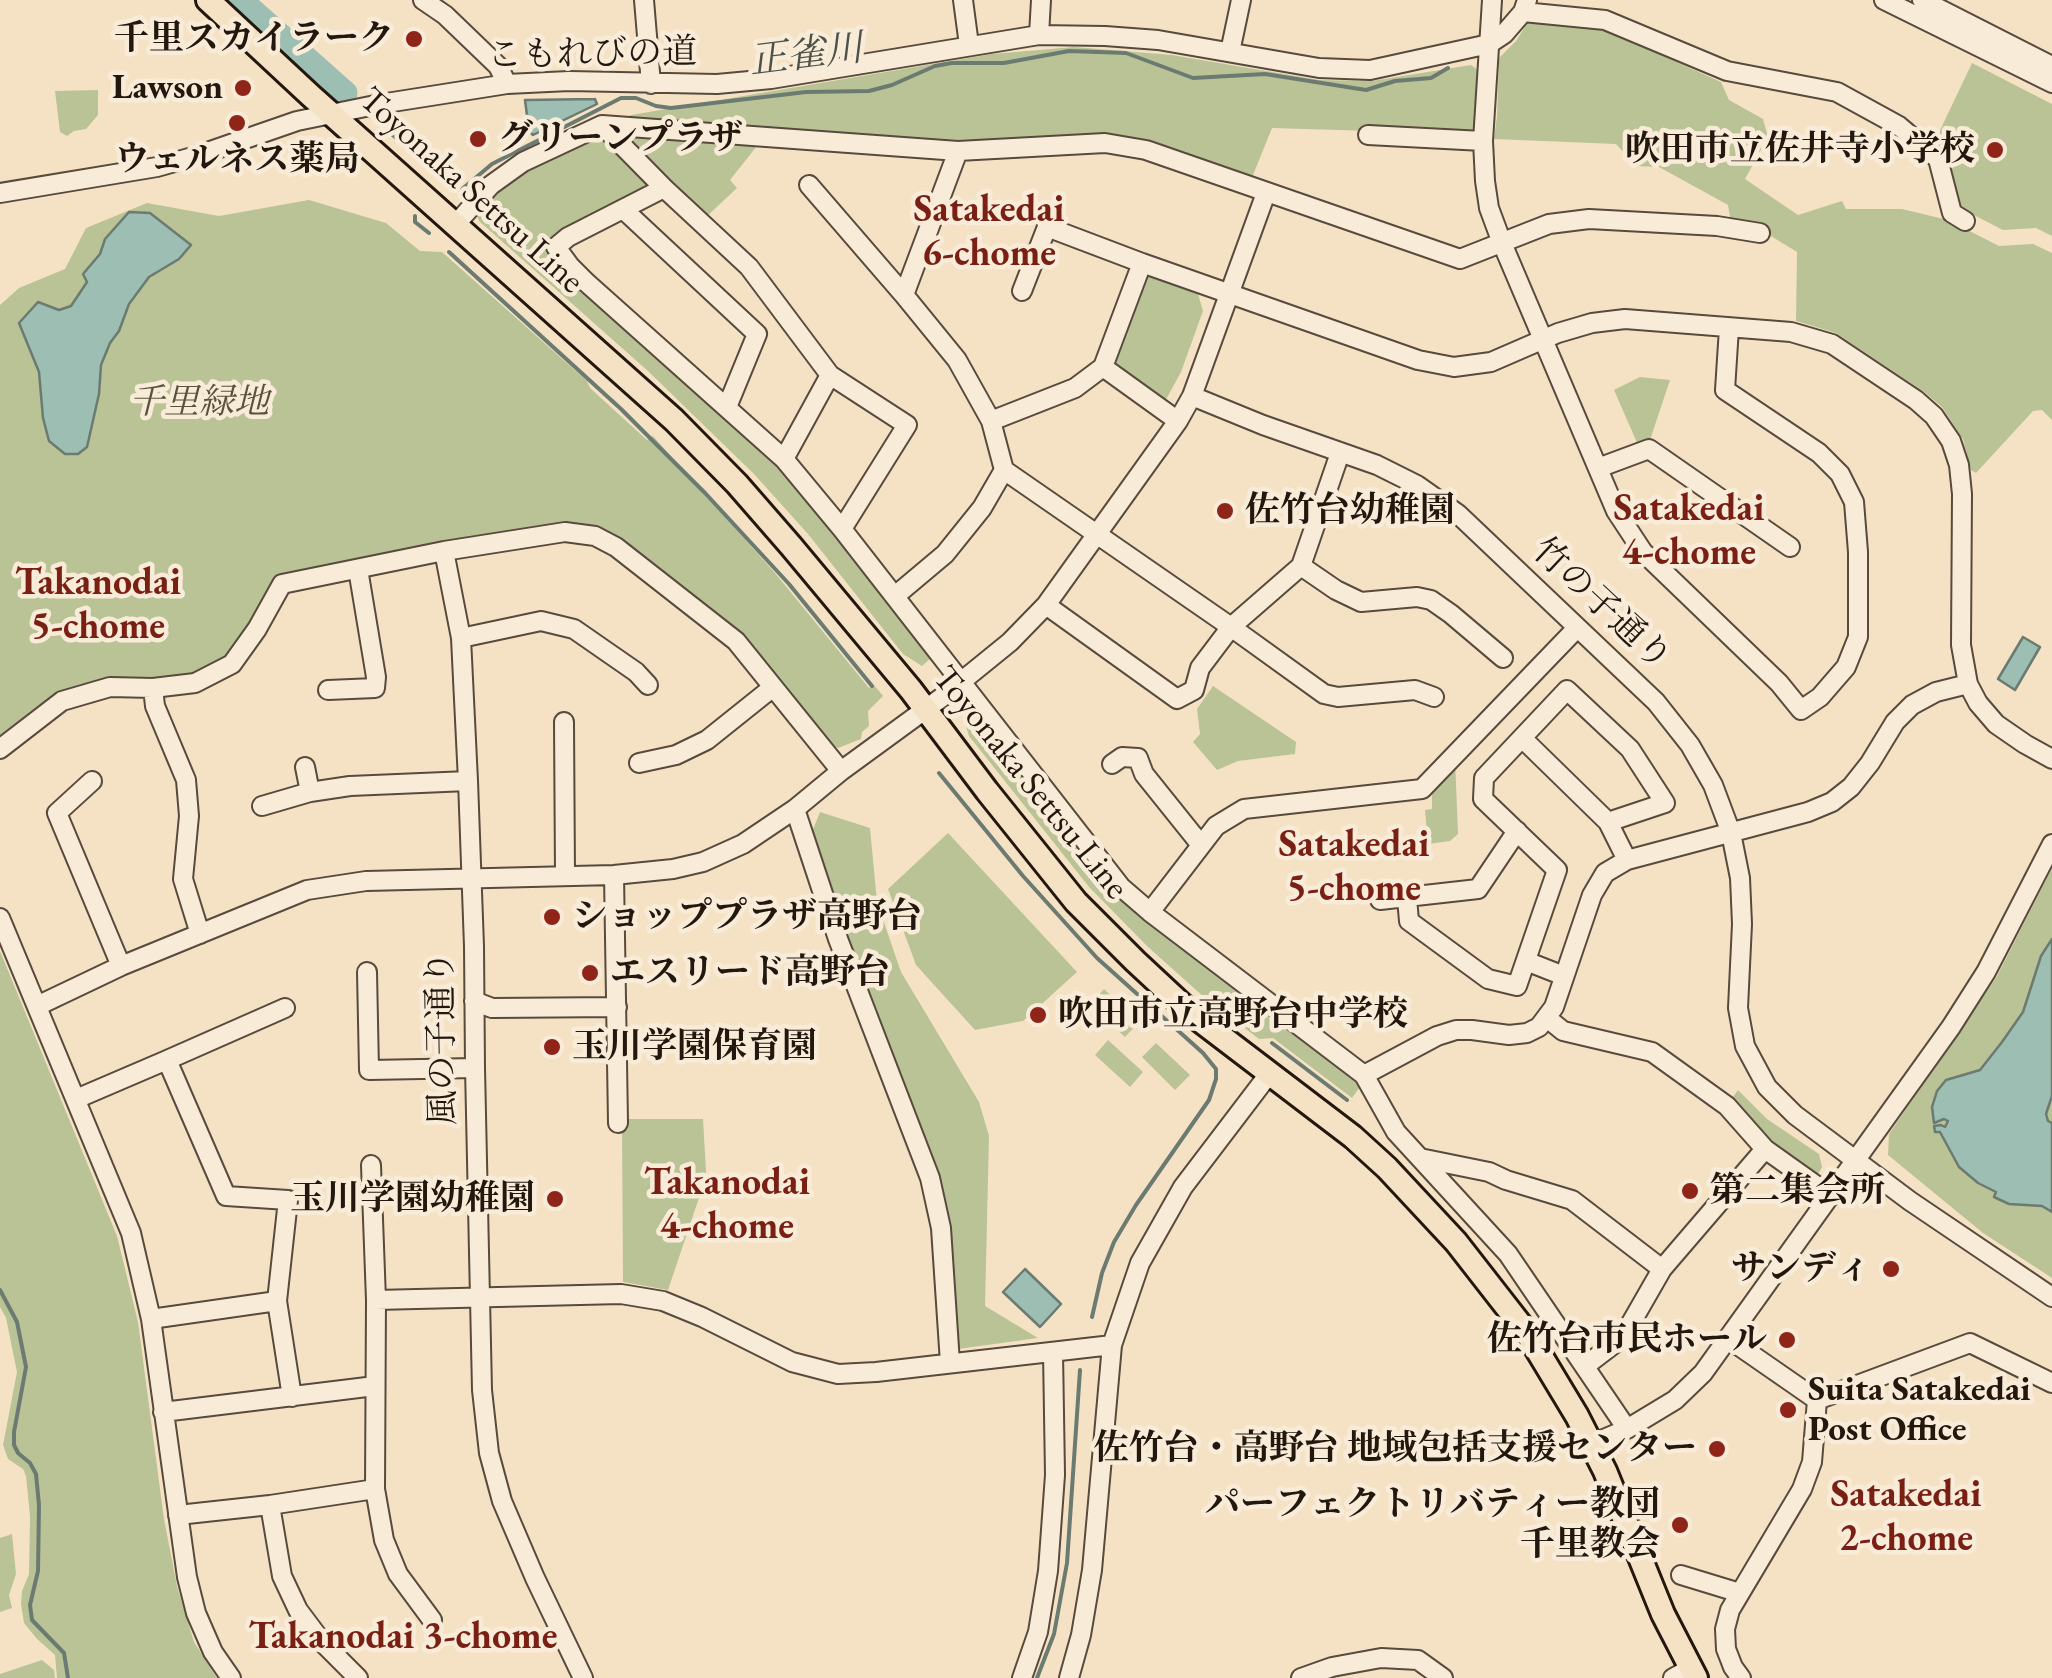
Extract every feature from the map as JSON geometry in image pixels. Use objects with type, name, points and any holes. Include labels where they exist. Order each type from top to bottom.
[{"type":"main road","name":"Toyonaka Settsu Line","points":[[208,0],[674,420],[736,484],[826,588],[1076,902],[1193,1015],[1353,1137],[1456,1242],[1527,1333],[1592,1444],[1686,1675]]},
{"type":"street","points":[[423,0],[445,14],[498,66],[508,84]]},
{"type":"street","points":[[644,0],[651,84]]},
{"type":"street","points":[[963,0],[969,45]]},
{"type":"street","points":[[1039,35],[1040,0]]},
{"type":"street","points":[[1230,52],[1241,0]]},
{"type":"street","points":[[1492,0],[1483,141],[1487,194],[1502,243],[1616,512],[1643,552],[1779,683],[1801,710],[1820,697],[1846,667],[1858,637],[1854,502],[1840,474],[1819,453],[1725,390],[1728,328]]},
{"type":"street","points":[[1884,0],[2052,84]]},
{"type":"street","points":[[1922,0],[2052,66]]},
{"type":"street","points":[[1488,44],[1504,34],[1524,6],[1605,20],[1726,71],[1837,92],[1899,126],[1938,159],[1952,214],[1965,221]]},
{"type":"street","name":"こもれびの道","points":[[0,192],[157,167],[297,121],[508,84],[717,84],[771,79],[1039,35],[1158,40],[1319,68],[1370,70],[1488,44]]},
{"type":"street","points":[[455,225],[491,185],[523,162],[602,125],[958,151],[1105,143],[1146,150],[1460,260],[1549,224],[1589,219],[1717,226],[1760,233]]},
{"type":"street","points":[[602,125],[749,268],[830,375],[907,425],[842,529]]},
{"type":"street","points":[[1368,135],[1483,141]]},
{"type":"street","points":[[904,295],[958,151]]},
{"type":"street","points":[[809,185],[957,360],[991,421],[1004,470],[1324,694],[1338,697],[1416,690],[1434,697]]},
{"type":"street","points":[[664,188],[556,246],[587,283],[784,459],[1121,887],[1364,1075],[1396,1132],[1508,1254],[1627,1429]]},
{"type":"street","points":[[37,1006],[121,966],[307,890],[366,880],[614,875],[673,869],[703,862],[743,844],[961,682],[1010,642],[1046,605],[1192,396],[1266,193]]},
{"type":"street","points":[[624,210],[757,334],[727,407]]},
{"type":"street","points":[[1022,291],[1048,227],[1418,360],[1454,367],[1491,362],[1558,332],[1626,319],[1791,332],[1832,344],[1916,400],[1934,416],[1951,441],[1962,494],[1961,646],[1968,684],[1996,724],[2052,759]]},
{"type":"street","points":[[991,421],[1075,388],[1103,367],[1142,262]]},
{"type":"street","points":[[1103,367],[1178,421]]},
{"type":"street","points":[[784,459],[830,375]]},
{"type":"street","name":"竹の子通り","points":[[1192,396],[1418,485],[1458,514],[1656,702],[1690,745],[1713,784],[1730,832],[1740,878],[1738,1008],[1745,1046],[1767,1087],[1796,1116],[1963,1238],[2052,1297]]},
{"type":"street","points":[[1598,468],[1648,449],[1790,548]]},
{"type":"street","points":[[1046,605],[1178,698],[1194,690],[1200,668],[1231,626],[1302,566],[1340,453]]},
{"type":"street","points":[[895,596],[944,554],[982,508],[1004,470]]},
{"type":"street","points":[[0,749],[62,701],[110,687],[153,688],[195,683],[232,664],[258,629],[282,584],[444,551],[565,532],[595,536],[616,547],[736,641],[841,771]]},
{"type":"street","name":"風の子通り","points":[[444,551],[461,638],[472,878],[482,1390],[489,1453],[502,1501],[583,1678]]},
{"type":"street","points":[[1302,566],[1361,602],[1418,590],[1503,658]]},
{"type":"street","points":[[328,690],[375,688],[358,568]]},
{"type":"street","points":[[461,638],[542,621],[574,629],[636,672],[648,685]]},
{"type":"street","points":[[1150,912],[1216,826],[1244,808],[1421,794],[1576,629]]},
{"type":"street","points":[[1364,1075],[1456,1030],[1509,1035],[1539,1027],[1554,1007],[1592,895],[1605,873],[1627,860],[1808,812],[1832,802],[1852,787],[1912,705],[1936,692],[1968,684]]},
{"type":"street","points":[[153,688],[155,706],[186,780],[189,816],[183,879],[200,934]]},
{"type":"street","points":[[640,763],[676,755],[706,740],[772,688]]},
{"type":"street","points":[[1407,898],[1410,921],[1488,979],[1517,986],[1557,870],[1483,799],[1484,778],[1566,690],[1630,749],[1665,803],[1608,822]]},
{"type":"street","points":[[564,722],[565,875]]},
{"type":"street","points":[[1522,738],[1608,822],[1627,860]]},
{"type":"street","points":[[1112,764],[1122,756],[1138,758],[1144,774],[1200,845]]},
{"type":"street","points":[[305,766],[310,792]]},
{"type":"street","points":[[92,780],[57,812],[121,966]]},
{"type":"street","points":[[262,806],[310,792],[350,786],[468,781]]},
{"type":"street","points":[[794,809],[838,939],[930,1178],[941,1228],[950,1363]]},
{"type":"street","points":[[1380,900],[1478,889],[1517,832]]},
{"type":"street","points":[[1592,1444],[1627,1429],[1674,1400],[1703,1373],[1952,1027],[1986,972],[2052,844]]},
{"type":"street","points":[[614,875],[618,1124]]},
{"type":"street","points":[[0,918],[132,1233],[152,1320],[187,1578],[196,1613],[213,1652],[231,1678]]},
{"type":"street","points":[[1526,961],[1564,976]]},
{"type":"street","points":[[367,972],[369,1070],[475,1068]]},
{"type":"street","points":[[474,1000],[492,1008],[616,1007]]},
{"type":"street","points":[[76,1099],[285,1008]]},
{"type":"street","points":[[1547,1018],[1563,1031],[1652,1052],[1727,1106],[1765,1149],[1831,1196]]},
{"type":"street","points":[[167,1060],[226,1196],[288,1200],[277,1301],[292,1398]]},
{"type":"street","points":[[1069,1678],[1092,1570],[1112,1346],[1140,1263],[1183,1187],[1269,1074]]},
{"type":"street","points":[[1586,1366],[1623,1337],[1662,1270],[1765,1149]]},
{"type":"street","points":[[1420,1158],[1489,1172],[1572,1200],[1662,1270]]},
{"type":"street","points":[[371,1165],[376,1300],[375,1489],[384,1540],[398,1574],[432,1620]]},
{"type":"street","points":[[376,1300],[620,1294],[663,1300],[792,1362],[838,1374],[1112,1346]]},
{"type":"street","points":[[152,1320],[277,1301]]},
{"type":"street","points":[[1728,1339],[1817,1400]]},
{"type":"street","points":[[1817,1400],[1970,1344],[2052,1383]]},
{"type":"street","points":[[1022,1678],[1038,1632],[1048,1571],[1055,1475],[1052,1352]]},
{"type":"street","points":[[163,1412],[375,1386]]},
{"type":"street","points":[[1741,1678],[1726,1650],[1725,1628],[1730,1610],[1802,1489],[1812,1462],[1817,1400]]},
{"type":"street","points":[[178,1515],[375,1489]]},
{"type":"street","points":[[270,1505],[282,1576],[298,1610],[322,1642],[358,1678]]},
{"type":"street","points":[[1681,1575],[1740,1592]]},
{"type":"street","points":[[1302,1678],[1332,1667],[1382,1658],[1418,1660],[1443,1678]]},
{"type":"green space","points":[[1528,22],[1606,30],[1721,82],[1729,100],[1763,119],[1768,137],[1745,179],[1798,215],[1842,201],[1846,209],[1902,209],[1948,220],[1999,246],[2033,244],[2052,253],[2052,420],[2042,410],[2033,411],[1976,473],[1971,470],[1963,439],[1942,407],[1836,333],[1796,321],[1797,252],[1761,230],[1760,224],[1737,222],[1730,217],[1728,205],[1659,167],[1636,166],[1616,144],[1494,139],[1499,58]]},
{"type":"green space","points":[[1074,47],[1172,55],[1319,80],[1372,81],[1471,65],[1481,72],[1478,126],[1470,134],[1272,128],[1251,180],[1148,143],[959,146],[768,132],[730,180],[737,188],[705,218],[665,180],[545,241],[564,272],[777,463],[932,657],[922,666],[903,654],[808,534],[754,474],[649,372],[479,221],[476,213],[498,186],[522,169],[631,115],[992,54]]},
{"type":"green space","name":"吹田市立佐井寺小学校","points":[[1972,63],[2052,104],[2052,236],[2036,228],[2003,230],[1960,208],[1947,155],[1934,143]]},
{"type":"green space","points":[[98,90],[98,115],[86,129],[67,136],[60,132],[55,91]]},
{"type":"green space","name":"千里緑地","points":[[309,200],[386,223],[420,251],[442,252],[647,440],[653,436],[775,573],[869,688],[874,685],[883,696],[868,711],[869,726],[861,739],[838,748],[824,743],[803,716],[638,556],[563,525],[275,578],[253,622],[227,659],[191,677],[111,680],[0,739],[0,305],[19,288],[65,269],[86,228],[147,203],[219,216]]},
{"type":"green space","points":[[1154,272],[1196,287],[1203,311],[1181,372],[1163,405],[1116,371],[1113,360],[1146,275]]},
{"type":"green space","points":[[1640,377],[1670,380],[1650,440],[1638,445],[1614,390]]},
{"type":"green space","points":[[1213,686],[1296,742],[1295,754],[1238,761],[1217,770],[1193,742],[1200,734],[1197,709]]},
{"type":"green space","points":[[976,714],[1023,773],[1024,786],[1053,823],[1065,829],[1350,1075],[1360,1087],[1352,1098],[1273,1038],[1259,1039],[1205,998],[1089,887],[969,736],[965,723]]},
{"type":"green space","points":[[1455,758],[1458,834],[1450,841],[1428,844],[1425,810],[1432,809],[1432,793]]},
{"type":"green space","points":[[820,812],[870,828],[877,902],[901,972],[979,1102],[989,1136],[985,1306],[1038,1338],[958,1349],[947,1225],[936,1174],[846,935],[812,832]]},
{"type":"green space","points":[[948,833],[1077,972],[1023,1021],[975,1030],[916,965],[888,889]]},
{"type":"green space","points":[[2052,868],[2052,1278],[1983,1233],[1888,1155],[1889,1134],[1996,978]]},
{"type":"green space","points":[[0,951],[117,1236],[138,1322],[164,1519],[177,1586],[194,1642],[217,1678],[57,1678],[55,1655],[24,1623],[21,1604],[29,1574],[30,1516],[26,1476],[23,1469],[8,1459],[3,1445],[17,1372],[6,1318],[0,1307]]},
{"type":"green space","points":[[1104,989],[1139,1022],[1125,1037],[1090,1005]]},
{"type":"green space","points":[[1108,1040],[1143,1072],[1130,1087],[1095,1055]]},
{"type":"green space","points":[[1156,1043],[1190,1075],[1175,1090],[1142,1057]]},
{"type":"green space","points":[[1738,1090],[1767,1119],[1819,1154],[1822,1167],[1816,1178],[1772,1147],[1730,1101]]},
{"type":"green space","points":[[624,1119],[703,1119],[706,1171],[668,1290],[623,1282]]},
{"type":"green space","points":[[12,1534],[16,1574],[9,1595],[12,1608],[0,1612],[0,1538]]},
{"type":"green space","points":[[42,1660],[54,1670],[55,1678],[0,1678],[0,1674]]},
{"type":"water","points":[[595,99],[597,104],[533,135],[529,131],[525,100]]},
{"type":"water","points":[[129,212],[150,213],[191,245],[179,259],[149,277],[129,304],[101,365],[87,447],[78,454],[65,454],[49,441],[39,372],[19,323],[38,302],[59,310],[71,306],[87,282],[83,274],[100,254],[105,239]]},
{"type":"water","points":[[2023,637],[2040,647],[2015,690],[1998,679]]},
{"type":"water","points":[[2052,939],[2052,1096],[2046,1114],[2052,1123],[2052,1212],[2042,1206],[2009,1204],[1994,1197],[1996,1192],[1959,1167],[1940,1132],[1935,1132],[1934,1126],[1945,1127],[1948,1121],[1934,1123],[1932,1107],[1946,1080],[1980,1070],[2002,1042],[2023,1012],[2041,956]]},
{"type":"water","points":[[1025,1269],[1061,1304],[1040,1327],[1003,1292]]},
{"type":"waterway","name":"正雀川","points":[[240,0],[345,93]]},
{"type":"waterway","name":"正雀川","points":[[387,130],[456,190],[461,190],[492,164],[621,98],[671,108],[806,92],[869,91],[935,66],[1004,63],[1069,51],[1126,53],[1193,78],[1265,74],[1366,90],[1395,81],[1431,78],[1448,68]]},
{"type":"waterway","points":[[415,216],[415,222],[429,233]]},
{"type":"waterway","points":[[449,252],[621,409],[706,494],[789,584],[872,686]]},
{"type":"waterway","points":[[939,773],[1023,876],[1097,958],[1216,1069],[1209,1100],[1114,1242],[1092,1317]]},
{"type":"waterway","points":[[1272,1043],[1347,1100]]},
{"type":"waterway","points":[[0,1290],[17,1322],[26,1367],[14,1445],[36,1474],[38,1571],[30,1605],[32,1620],[64,1653],[68,1678]]},
{"type":"waterway","points":[[1037,1678],[1054,1634],[1067,1563],[1080,1370]]},
{"type":"place","name":"千里スカイラーク","points":[[414,39]]},
{"type":"place","name":"Lawson","points":[[243,88]]},
{"type":"place","name":"ウェルネス薬局","points":[[237,123]]},
{"type":"place","name":"グリーンプラザ","points":[[478,139]]},
{"type":"place","name":"吹田市立佐井寺小学校","points":[[1995,150]]},
{"type":"place","name":"佐竹台幼稚園","points":[[1225,511]]},
{"type":"place","name":"ショッププラザ高野台","points":[[552,917]]},
{"type":"place","name":"エスリード高野台","points":[[590,973]]},
{"type":"place","name":"吹田市立高野台中学校","points":[[1038,1015]]},
{"type":"place","name":"玉川学園保育園","points":[[552,1047]]},
{"type":"place","name":"第二集会所","points":[[1690,1191]]},
{"type":"place","name":"玉川学園幼稚園","points":[[555,1199]]},
{"type":"place","name":"サンディ","points":[[1891,1269]]},
{"type":"place","name":"佐竹台市民ホール","points":[[1787,1340]]},
{"type":"place","name":"Suita Satakedai Post Office","points":[[1788,1410]]},
{"type":"place","name":"佐竹台・高野台 地域包括支援センター","points":[[1717,1449]]},
{"type":"place","name":"パーフェクトリバティー教団 千里教会","points":[[1680,1525]]},
{"type":"district","name":"Satakedai 6-chome","points":[[989,233]]},
{"type":"district","name":"Satakedai 4-chome","points":[[1689,532]]},
{"type":"district","name":"Takanodai 5-chome","points":[[98,606]]},
{"type":"district","name":"Satakedai 5-chome","points":[[1354,868]]},
{"type":"district","name":"Takanodai 4-chome","points":[[727,1206]]},
{"type":"district","name":"Satakedai 2-chome","points":[[1906,1518]]},
{"type":"district","name":"Takanodai 3-chome","points":[[403,1638]]}]
